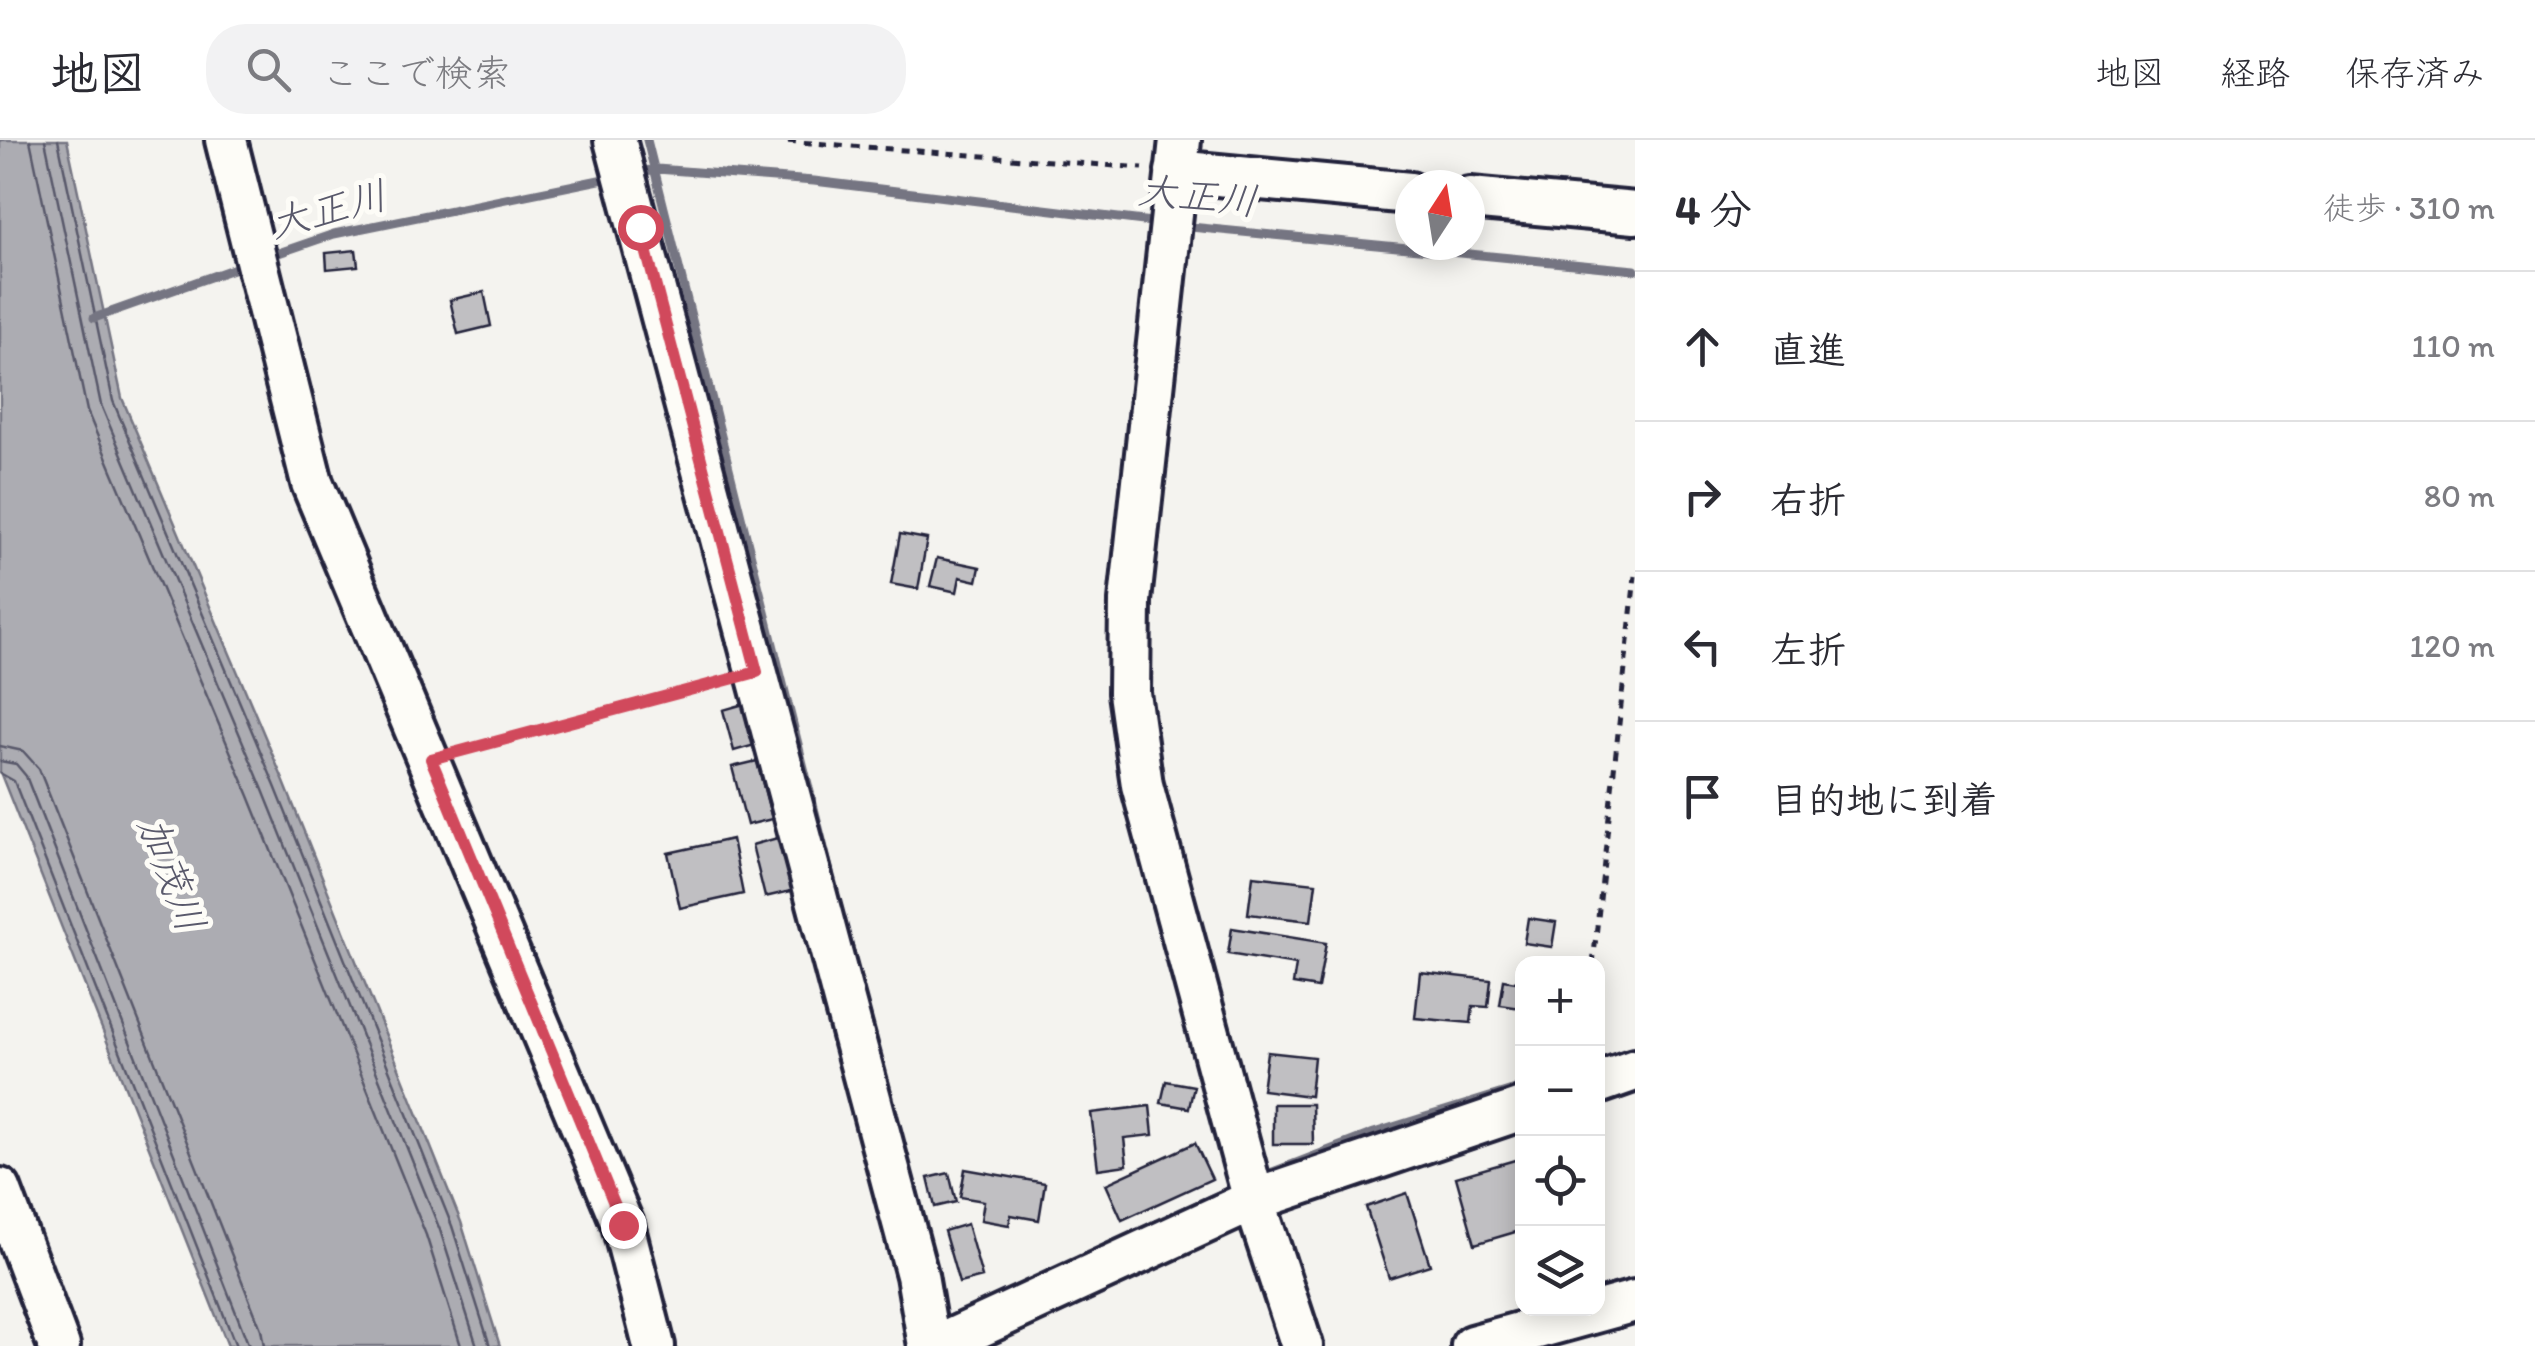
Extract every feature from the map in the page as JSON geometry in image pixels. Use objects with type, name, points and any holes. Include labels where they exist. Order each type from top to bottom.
[{"type":"street","points":[[226,140],[312,483],[431,759],[623,1225],[654,1346]]},
{"type":"street","points":[[615,140],[917,1275],[950,1343],[1254,1200],[1515,1111]]},
{"type":"street","points":[[1302,1346],[1254,1200],[1142,786],[1130,693],[1130,601],[1178,155],[1395,191]]},
{"type":"street","points":[[1485,199],[1635,213]]},
{"type":"street","points":[[1605,1081],[1635,1070]]},
{"type":"street","points":[[0,1188],[58,1346]]},
{"type":"street","points":[[1472,1346],[1635,1301]]},
{"type":"path","points":[[772,140],[1178,155]]},
{"type":"path","points":[[1594,956],[1635,576]]},
{"type":"path","points":[[431,759],[757,672]]},
{"type":"water","name":"加茂川","points":[[0,140],[67,140],[122,398],[284,782],[461,1222],[500,1346],[228,1346],[0,772]]},
{"type":"building","points":[[356,250],[358,266],[327,269],[326,253]]},
{"type":"building","points":[[484,292],[491,326],[458,334],[450,300]]},
{"type":"building","points":[[900,534],[927,539],[918,589],[891,584]]},
{"type":"building","points":[[937,558],[980,567],[977,581],[960,577],[957,592],[930,586]]},
{"type":"building","points":[[744,704],[755,745],[734,751],[723,710]]},
{"type":"building","points":[[757,761],[772,819],[747,825],[732,767]]},
{"type":"building","points":[[781,837],[795,890],[765,897],[752,845]]},
{"type":"building","points":[[732,839],[743,894],[680,908],[668,853]]},
{"type":"building","points":[[1253,876],[1316,883],[1311,921],[1248,914]]},
{"type":"building","points":[[1528,918],[1556,922],[1552,947],[1524,943]]},
{"type":"building","points":[[1232,928],[1326,943],[1318,988],[1293,984],[1296,965],[1228,954]]},
{"type":"building","points":[[1420,972],[1491,980],[1488,1007],[1473,1006],[1471,1023],[1415,1018]]},
{"type":"building","points":[[1504,980],[1515,982],[1515,1007],[1500,1005]]},
{"type":"building","points":[[1267,1052],[1314,1057],[1310,1096],[1262,1090]]},
{"type":"building","points":[[1166,1081],[1194,1086],[1189,1108],[1161,1103]]},
{"type":"building","points":[[1273,1104],[1312,1104],[1313,1144],[1273,1144]]},
{"type":"building","points":[[1150,1106],[1153,1135],[1124,1138],[1127,1165],[1098,1169],[1091,1113]]},
{"type":"building","points":[[1195,1143],[1212,1179],[1122,1220],[1106,1184]]},
{"type":"building","points":[[1515,1160],[1515,1232],[1475,1244],[1456,1177]]},
{"type":"building","points":[[965,1169],[1045,1183],[1039,1220],[1011,1215],[1009,1225],[981,1220],[984,1201],[960,1197]]},
{"type":"building","points":[[949,1173],[956,1202],[935,1207],[928,1178]]},
{"type":"building","points":[[1407,1193],[1430,1265],[1389,1278],[1366,1207]]},
{"type":"building","points":[[967,1224],[982,1277],[959,1283],[944,1231]]},
{"type":"waterway","points":[[647,140],[830,872]]},
{"type":"waterway","name":"大正川","points":[[634,173],[657,169],[814,181],[1160,223]]},
{"type":"waterway","name":"大正川","points":[[264,258],[334,234],[614,177]]},
{"type":"waterway","name":"大正川","points":[[1180,226],[1635,270]]},
{"type":"waterway","name":"大正川","points":[[94,318],[244,265]]},
{"type":"waterway","points":[[1257,1178],[1374,1133],[1515,1089]]},
{"type":"waterway","points":[[1152,1225],[1238,1186]]},
{"type":"route","points":[[623,1225],[431,759],[757,672],[640,227]]}]
